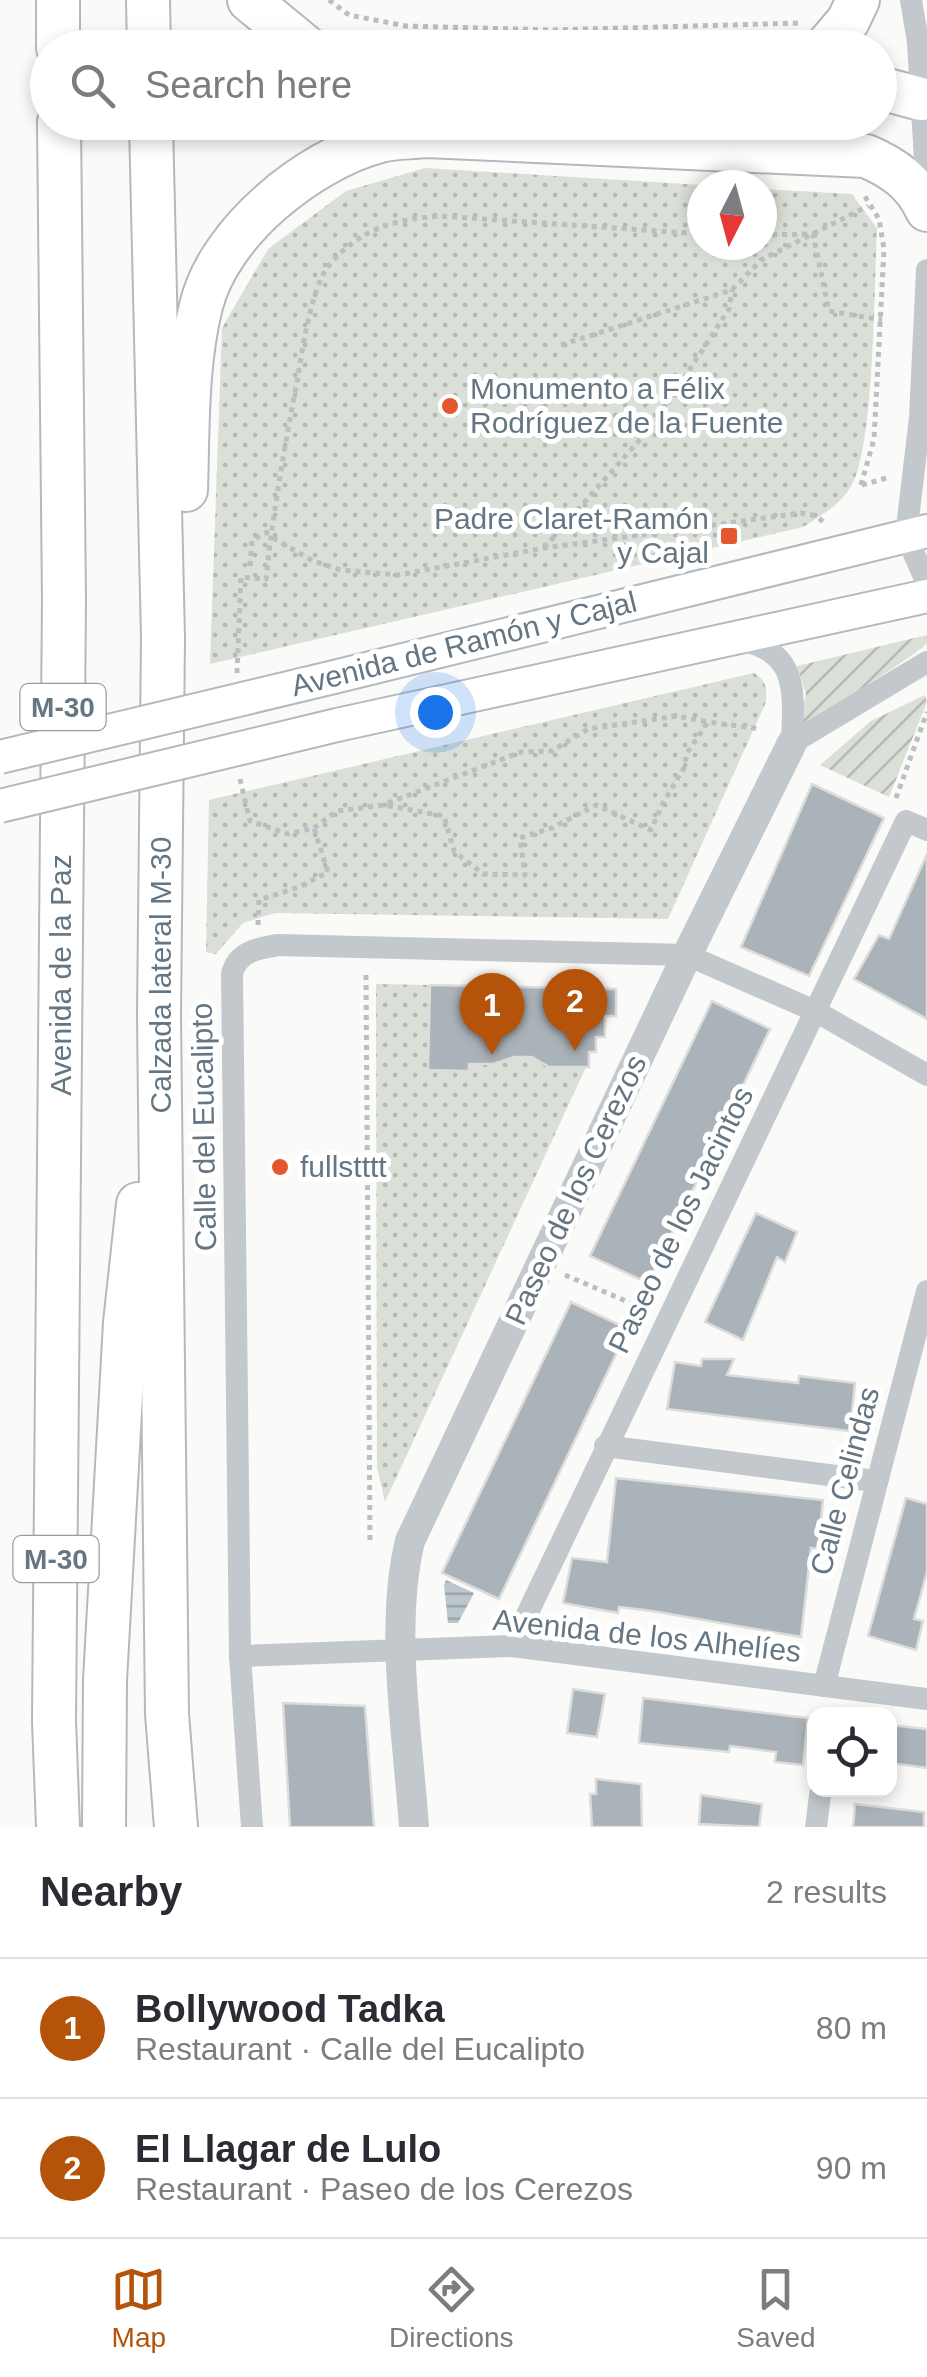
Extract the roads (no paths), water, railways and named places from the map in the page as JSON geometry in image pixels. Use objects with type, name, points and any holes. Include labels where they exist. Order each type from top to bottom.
[{"type":"highway","points":[[58,0],[58,30]]},
{"type":"highway","points":[[148,0],[149,30]]},
{"type":"highway","points":[[250,0],[286,30]]},
{"type":"highway","points":[[897,93],[924,100]]},
{"type":"highway","name":"Avenida de la Paz","points":[[58,1827],[54,1722],[64,600],[59,140]]},
{"type":"highway","name":"Calzada lateral M-30","points":[[151,140],[163,638],[159,1016],[167,1714],[176,1827]]},
{"type":"highway","points":[[163,638],[185,526],[189,385],[201,306],[216,266],[248,224],[301,178],[338,157],[382,140]]},
{"type":"highway","points":[[514,140],[866,156],[904,178],[918,192],[927,210]]},
{"type":"highway","points":[[104,1823],[105,1680],[125,1323],[159,1016]]},
{"type":"highway","points":[[59,1292],[80,1480],[90,1709],[104,1823]]},
{"type":"main road","name":"Avenida de Ramón y Cajal","points":[[0,756],[916,534]]},
{"type":"main road","name":"Avenida de Ramón y Cajal","points":[[0,806],[336,726],[927,596]]},
{"type":"street","points":[[912,0],[924,100],[927,194]]},
{"type":"street","points":[[927,270],[916,534],[927,583]]},
{"type":"street","name":"Paseo de los Cerezos","points":[[414,1827],[402,1648],[402,1574],[410,1541],[792,743],[793,695],[782,661],[771,649],[734,640]]},
{"type":"street","points":[[792,743],[927,662]]},
{"type":"street","name":"Paseo de los Jacintos","points":[[512,1646],[909,817]]},
{"type":"street","name":"Calle del Eucalipto","points":[[252,1827],[240,1656],[234,966],[250,952],[278,946],[687,956],[815,1012]]},
{"type":"street","points":[[815,1012],[927,1076]]},
{"type":"street","name":"Calle Celindas","points":[[824,1686],[927,1292]]},
{"type":"street","points":[[605,1446],[875,1481]]},
{"type":"street","name":"Avenida de los Alhelíes","points":[[240,1656],[512,1646],[927,1699]]},
{"type":"street","points":[[816,1827],[820,1797]]},
{"type":"place","name":"Monumento a Félix Rodríguez de la Fuente","points":[[450,406]]},
{"type":"place","name":"Padre Claret-Ramón y Cajal","points":[[729,536]]},
{"type":"place","name":"El Llagar de Lulo","points":[[575,1051]]},
{"type":"place","name":"Bollywood Tadka","points":[[492,1055]]},
{"type":"place","name":"fullstttt","points":[[280,1167]]}]
